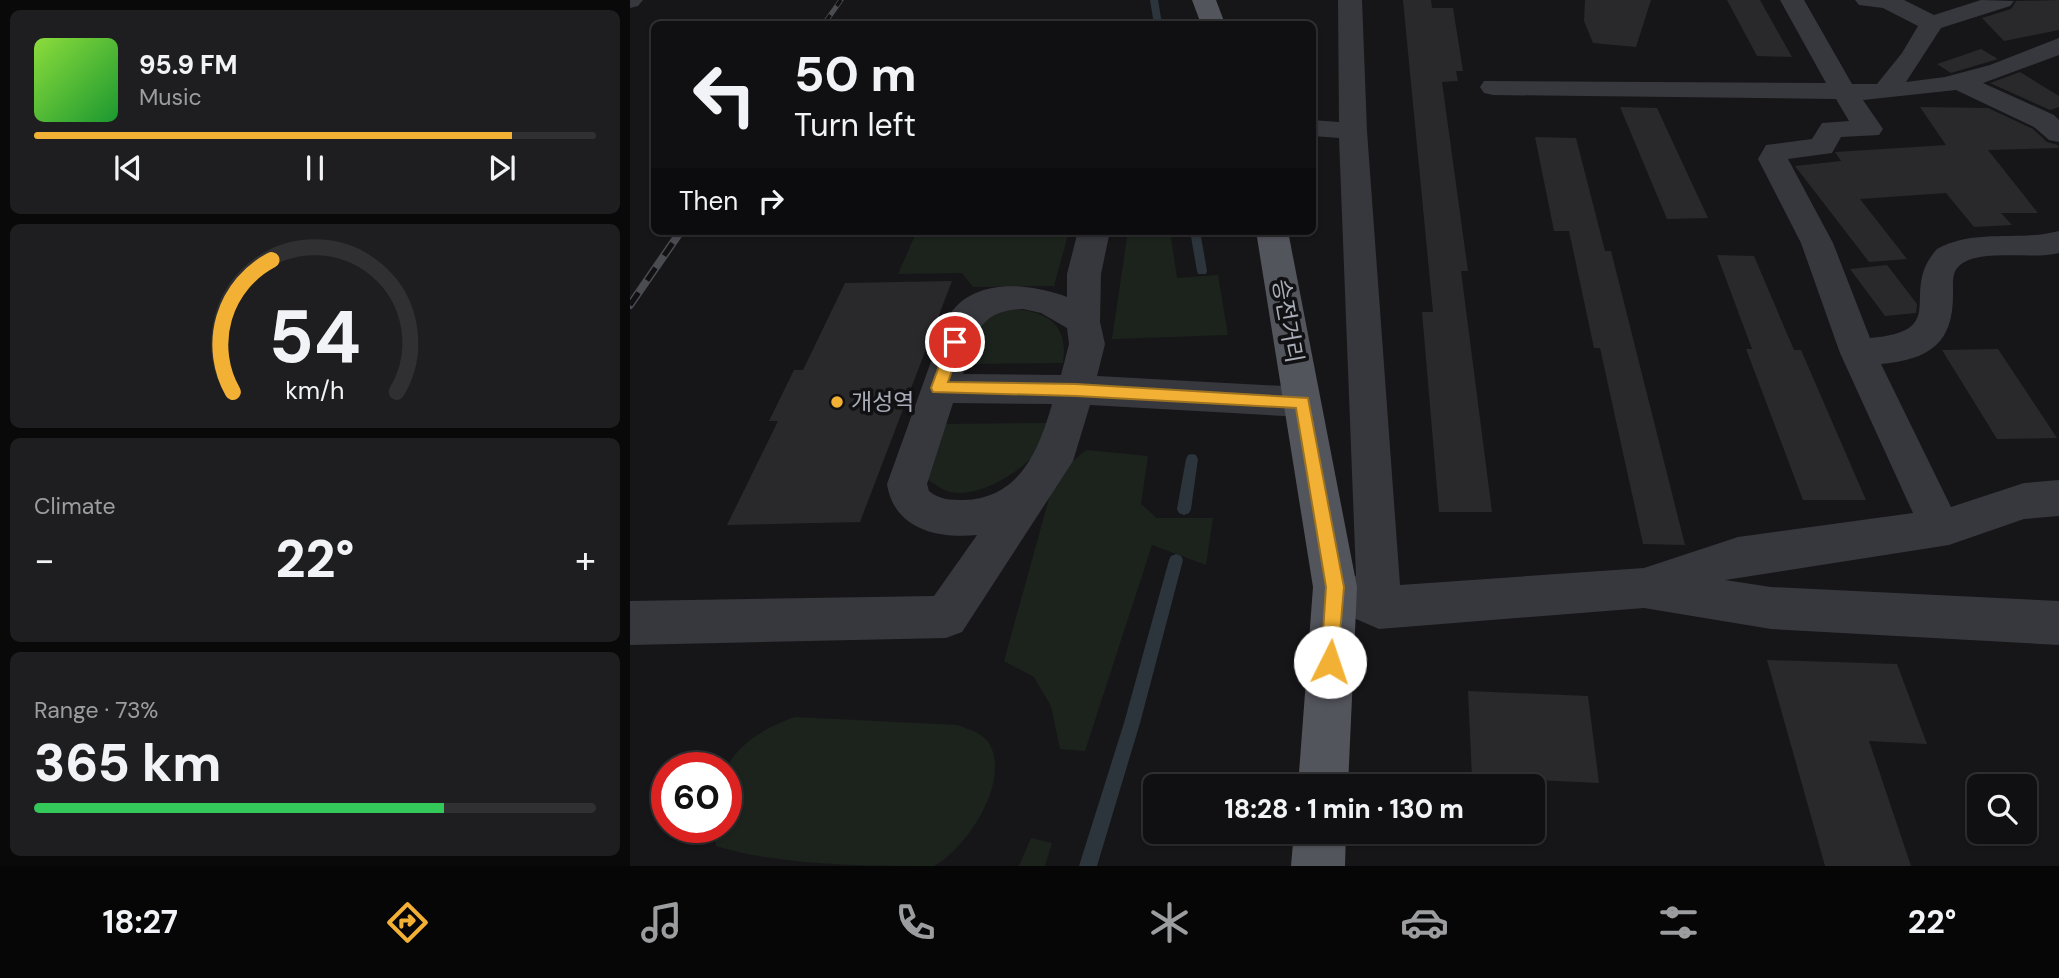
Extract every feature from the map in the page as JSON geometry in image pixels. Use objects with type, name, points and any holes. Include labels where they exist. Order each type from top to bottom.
[{"type":"main road","points":[[1205,0],[1212,21]]},
{"type":"main road","name":"승전거리","points":[[1273,235],[1335,587],[1324,774]]},
{"type":"main road","points":[[1318,866],[1319,844]]},
{"type":"street","points":[[1350,0],[1353,131],[1378,608]]},
{"type":"street","points":[[1792,0],[1844,92],[1869,129],[1832,129],[1822,147],[1776,150],[1773,159],[1818,243],[1858,353],[1941,527]]},
{"type":"street","points":[[1867,0],[1888,1],[1932,23]]},
{"type":"street","points":[[1884,92],[1913,56],[1932,23],[2002,1]]},
{"type":"street","points":[[1493,87],[1884,92],[1959,82],[1999,71],[2059,46]]},
{"type":"street","points":[[1959,82],[2044,121],[2059,134]]},
{"type":"street","points":[[1316,128],[1353,131]]},
{"type":"street","points":[[630,623],[946,617],[1059,450],[1087,344],[1083,322],[1084,274],[1093,235]]},
{"type":"street","points":[[1858,353],[1911,345],[1931,332],[1937,313],[1940,266],[1947,257],[1968,248],[2059,242]]},
{"type":"street","points":[[1030,493],[1004,508],[978,517],[952,518],[928,513],[913,506],[906,495],[906,484],[963,320],[975,308],[993,299],[1013,295],[1031,297],[1053,302],[1083,322]]},
{"type":"street","points":[[939,388],[1076,390],[1302,402]]},
{"type":"street","points":[[1644,588],[1738,556],[1941,527],[2024,501],[2059,499]]},
{"type":"street","points":[[1335,587],[1378,608],[1644,588],[1771,608],[2059,623]]},
{"type":"shaded area","points":[[915,235],[1068,235],[1054,286],[973,287],[962,273],[898,274]]},
{"type":"shaded area","points":[[1127,235],[1171,235],[1177,278],[1218,275],[1228,335],[1112,339]]},
{"type":"shaded area","points":[[1007,309],[1033,312],[1052,321],[1062,337],[1063,363],[960,364],[983,318]]},
{"type":"shaded area","points":[[1050,423],[1043,443],[1032,458],[998,482],[971,492],[959,493],[945,490],[928,480],[941,424]]},
{"type":"shaded area","points":[[1086,450],[1148,456],[1141,504],[1157,518],[1213,518],[1206,565],[1152,545],[1085,751],[1060,749],[1051,706],[1034,677],[1004,661],[1050,495],[1067,466]]},
{"type":"shaded area","points":[[795,717],[957,725],[984,737],[990,745],[995,760],[990,795],[971,830],[947,857],[934,866],[796,861],[741,853],[716,846],[716,843],[742,843],[742,752],[737,752],[775,725]]},
{"type":"shaded area","points":[[1031,838],[1052,843],[1045,866],[1019,866]]},
{"type":"building","points":[[1403,0],[1431,0],[1432,8],[1453,8],[1463,71],[1456,71],[1458,81],[1442,82],[1468,271],[1461,271],[1492,512],[1439,512],[1422,312],[1433,312]]},
{"type":"building","points":[[1585,0],[1651,0],[1636,47],[1593,43],[1584,21]]},
{"type":"building","points":[[1727,0],[1760,0],[1792,57],[1757,56]]},
{"type":"building","points":[[2059,0],[2059,30],[2004,41],[1982,18],[2011,9],[2016,1]]},
{"type":"building","points":[[1981,49],[1998,59],[1951,73],[1937,64]]},
{"type":"building","points":[[2020,72],[2059,96],[2059,107],[2050,110],[1990,83]]},
{"type":"building","points":[[1620,107],[1657,108],[1708,218],[1667,219]]},
{"type":"building","points":[[1920,107],[1988,108],[2033,129],[2047,142],[2058,145],[2059,148],[1988,150],[2038,213],[2001,213],[2012,225],[1974,227],[1946,193],[1860,199],[1907,259],[1869,262],[1795,166],[1841,161],[1835,152],[1946,145]]},
{"type":"building","points":[[1535,137],[1576,138],[1605,251],[1611,251],[1685,545],[1643,544],[1600,348],[1594,348],[1569,231],[1554,231]]},
{"type":"building","points":[[1717,255],[1754,256],[1794,350],[1801,350],[1866,500],[1803,500],[1746,349],[1752,349]]},
{"type":"building","points":[[1887,265],[1917,304],[1916,313],[1885,316],[1850,269]]},
{"type":"building","name":"개성역","points":[[952,281],[860,522],[727,525],[778,421],[769,421],[794,370],[803,370],[845,283]]},
{"type":"building","points":[[1998,349],[2057,438],[1997,439],[1942,350]]},
{"type":"building","points":[[1767,660],[1897,664],[1927,744],[1869,741],[1911,866],[1825,866]]},
{"type":"building","points":[[1468,691],[1588,696],[1599,783],[1545,780],[1545,774],[1472,774]]},
{"type":"waterway","points":[[1154,0],[1158,21]]},
{"type":"waterway","points":[[1196,235],[1202,271]]},
{"type":"waterway","points":[[1184,509],[1192,459]]},
{"type":"waterway","points":[[1088,866],[1132,723],[1176,560]]},
{"type":"railway","points":[[826,21],[841,0]]},
{"type":"railway","points":[[630,305],[678,235]]},
{"type":"place","name":"개성역","points":[[837,402]]},
{"type":"route","points":[[955,342],[939,388],[1076,390],[1302,402],[1335,587],[1330,662]]}]
